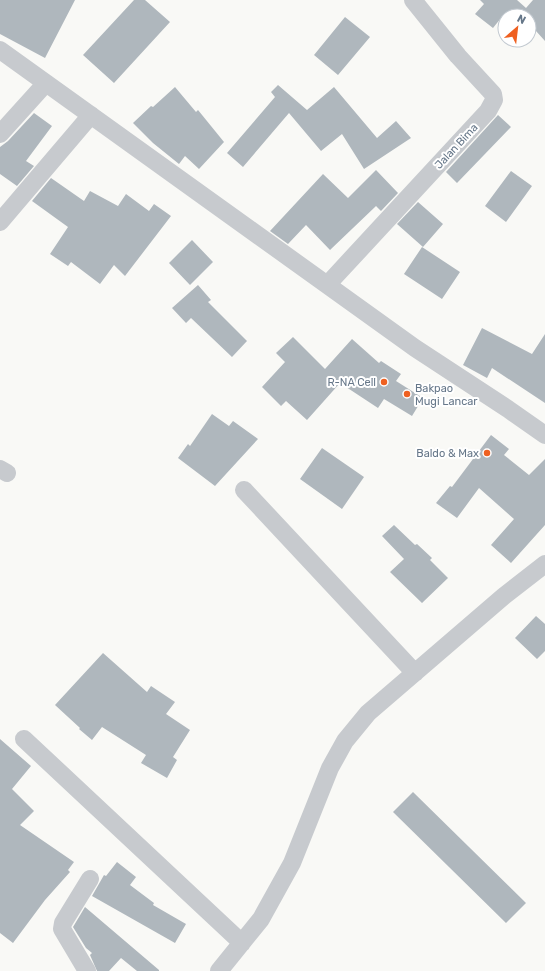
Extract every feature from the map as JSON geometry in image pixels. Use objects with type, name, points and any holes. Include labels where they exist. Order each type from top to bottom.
[{"type":"street","name":"Jalan Bima","points":[[327,285],[488,111],[494,100],[493,94],[458,56],[412,0]]},
{"type":"street","points":[[0,50],[415,348],[545,435]]},
{"type":"street","points":[[0,134],[46,83]]},
{"type":"street","points":[[0,222],[91,115]]},
{"type":"street","points":[[244,490],[415,673]]},
{"type":"street","points":[[219,971],[261,919],[292,863],[330,768],[345,741],[368,714],[504,596],[545,564]]},
{"type":"street","points":[[24,738],[242,943]]},
{"type":"street","points":[[87,971],[62,929],[63,923],[90,879]]},
{"type":"building","points":[[0,0],[75,0],[45,58],[0,34]]},
{"type":"building","points":[[134,0],[145,0],[170,22],[114,83],[83,55]]},
{"type":"building","points":[[480,0],[517,0],[526,8],[497,8],[497,23],[493,28],[475,14],[484,4]]},
{"type":"building","points":[[533,0],[545,0],[545,41],[537,32],[537,8],[526,8]]},
{"type":"building","points":[[345,17],[370,37],[338,75],[314,55]]},
{"type":"building","points":[[278,85],[307,110],[334,87],[377,138],[396,121],[411,138],[364,169],[342,134],[321,151],[289,113],[243,167],[227,153],[275,97],[271,92]]},
{"type":"building","points":[[175,87],[196,112],[198,110],[224,142],[199,169],[185,156],[179,164],[153,143],[133,123]]},
{"type":"building","points":[[34,113],[52,126],[26,161],[34,166],[17,186],[0,174],[0,147],[8,141]]},
{"type":"building","points":[[498,115],[511,127],[457,183],[446,172]]},
{"type":"building","points":[[376,170],[398,193],[381,211],[376,206],[330,250],[306,225],[288,244],[270,231],[323,174],[348,198]]},
{"type":"building","points":[[511,171],[532,186],[506,222],[485,206]]},
{"type":"building","points":[[51,178],[84,201],[90,191],[118,206],[126,194],[149,211],[154,204],[171,216],[125,276],[114,265],[100,284],[71,262],[68,266],[50,254],[68,227],[32,201]]},
{"type":"building","points":[[418,202],[443,224],[423,247],[397,224]]},
{"type":"building","points":[[192,240],[213,262],[190,285],[169,263]]},
{"type":"building","points":[[422,247],[460,272],[442,299],[404,274]]},
{"type":"building","points":[[198,285],[211,300],[208,302],[247,341],[232,357],[191,318],[186,323],[172,308]]},
{"type":"building","points":[[482,328],[532,354],[545,334],[545,403],[492,368],[487,378],[463,365]]},
{"type":"building","points":[[293,337],[325,369],[352,339],[379,363],[381,361],[401,374],[396,381],[423,398],[412,416],[384,399],[378,408],[340,383],[307,420],[286,401],[281,406],[262,387],[285,362],[276,353]]},
{"type":"building","points":[[212,414],[229,426],[233,421],[258,439],[215,486],[178,458],[188,444],[190,446]]},
{"type":"building","points":[[491,435],[509,449],[504,455],[529,475],[545,459],[545,525],[511,563],[491,545],[514,519],[479,488],[457,518],[436,503],[450,486],[452,487]]},
{"type":"building","points":[[322,448],[364,477],[342,509],[300,479]]},
{"type":"building","points":[[394,525],[415,545],[417,544],[432,558],[430,560],[448,578],[422,603],[390,572],[404,559],[382,536]]},
{"type":"building","points":[[536,616],[545,624],[545,651],[537,659],[515,638]]},
{"type":"building","points":[[103,653],[147,692],[151,686],[175,702],[166,714],[190,730],[173,757],[177,760],[167,778],[141,763],[146,755],[102,727],[92,740],[55,705]]},
{"type":"building","points":[[0,739],[31,766],[12,789],[34,811],[20,825],[74,862],[68,870],[70,872],[45,900],[13,943],[0,933]]},
{"type":"building","points":[[413,792],[526,903],[506,923],[393,812]]},
{"type":"building","points":[[117,862],[136,877],[130,885],[154,903],[153,905],[186,924],[175,943],[92,896],[104,875],[106,876]]},
{"type":"building","points":[[85,907],[159,971],[137,971],[121,958],[109,971],[97,971],[90,955],[92,953],[86,948],[73,927]]},
{"type":"place","name":"R-NA Cell","points":[[384,382]]},
{"type":"place","name":"Bakpao Mugi Lancar","points":[[407,394]]},
{"type":"place","name":"Baldo & Max","points":[[487,453]]}]
